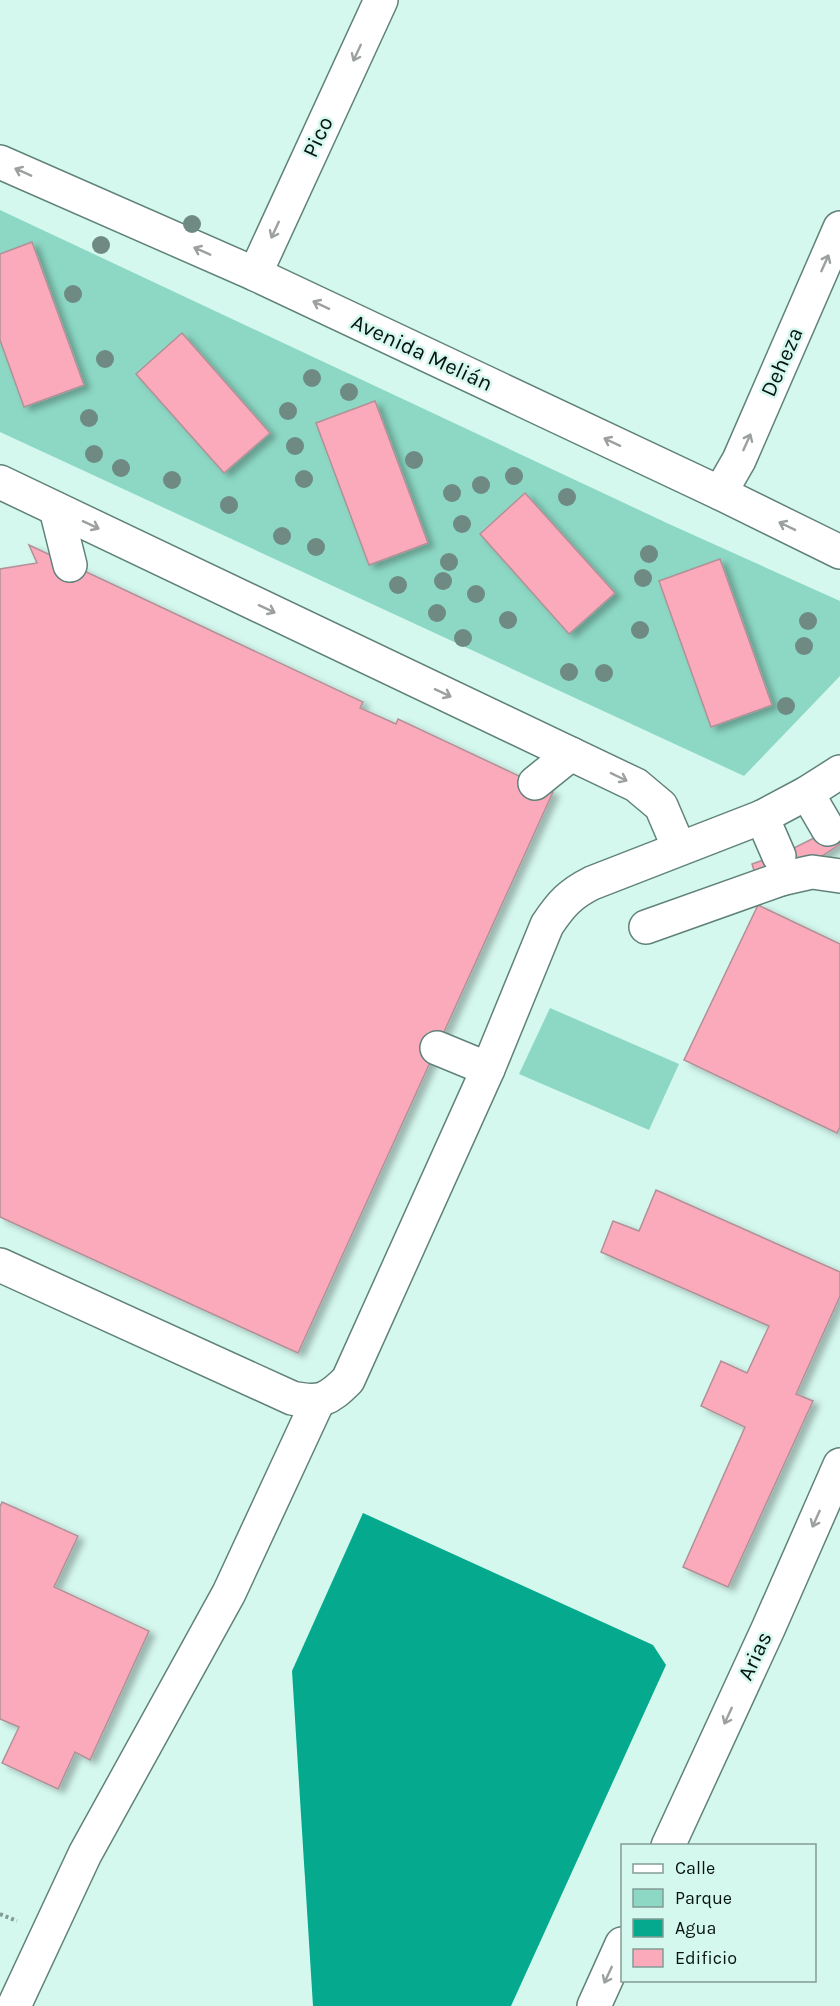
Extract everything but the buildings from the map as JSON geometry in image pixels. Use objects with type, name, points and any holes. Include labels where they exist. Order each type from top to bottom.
[{"type":"street","name":"Pico","points":[[255,274],[381,0]]},
{"type":"street","name":"Avenida Melián","points":[[0,162],[255,274],[840,552]]},
{"type":"street","name":"Deheza","points":[[720,493],[739,460],[840,228]]},
{"type":"street","points":[[0,482],[636,785],[661,806],[679,848]]},
{"type":"street","points":[[56,508],[70,565]]},
{"type":"street","points":[[536,783],[571,754]]},
{"type":"street","points":[[0,1265],[292,1398],[318,1401],[335,1394],[348,1380],[488,1070],[548,925],[559,906],[574,892],[592,883],[762,817],[840,772]]},
{"type":"street","points":[[646,927],[780,870],[812,872],[836,850],[807,793]]},
{"type":"street","points":[[762,817],[780,870]]},
{"type":"street","points":[[438,1048],[488,1070]]},
{"type":"street","points":[[14,2006],[85,1854],[229,1593],[318,1401]]},
{"type":"street","name":"Arias","points":[[668,1844],[768,1629],[840,1465]]},
{"type":"street","points":[[594,2006],[621,1946]]},
{"type":"path","points":[[0,1914],[17,1921]]},
{"type":"green space","points":[[0,210],[669,524],[840,601],[840,676],[744,776],[0,432]]},
{"type":"green space","points":[[550,1008],[679,1064],[649,1130],[519,1074]]},
{"type":"water","points":[[363,1513],[653,1645],[666,1665],[511,2006],[313,2006],[292,1671]]}]
